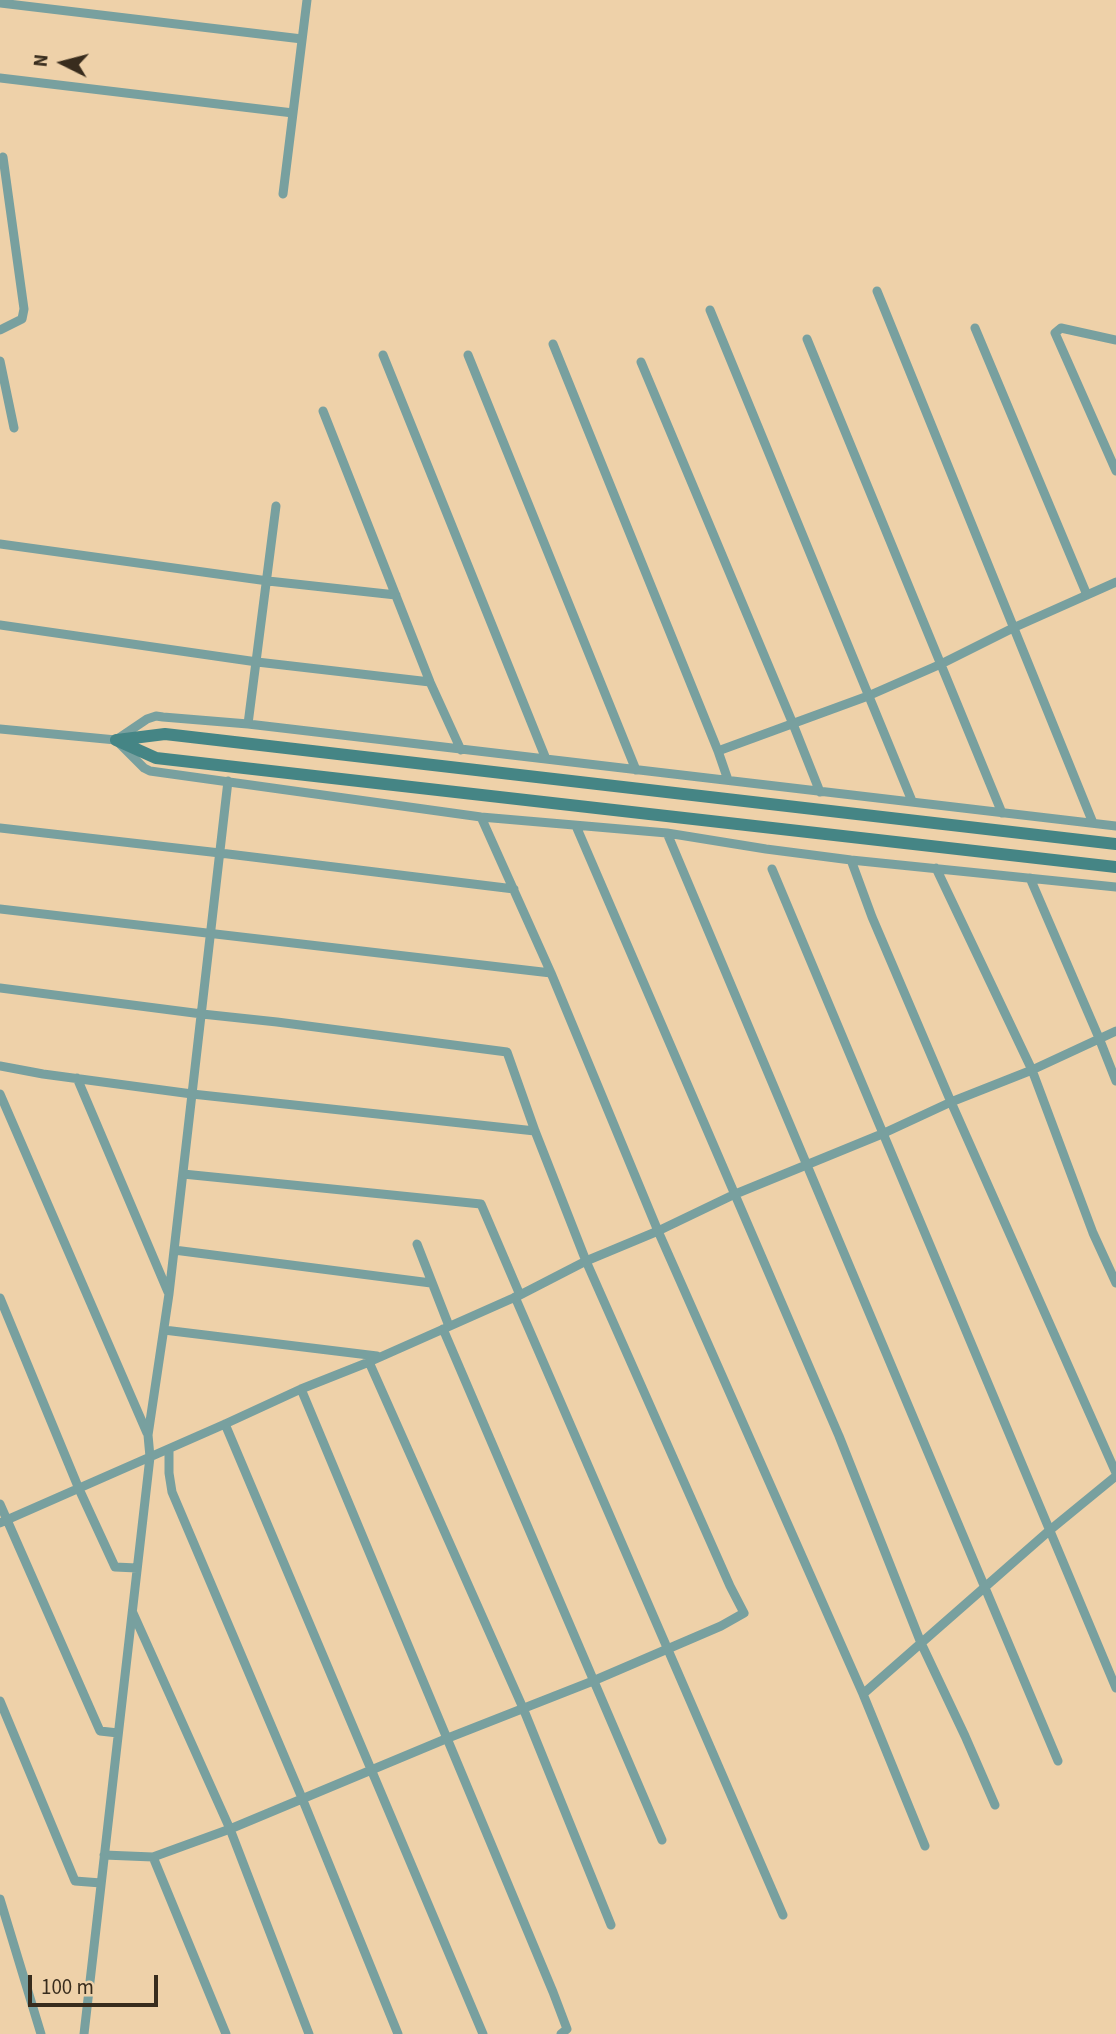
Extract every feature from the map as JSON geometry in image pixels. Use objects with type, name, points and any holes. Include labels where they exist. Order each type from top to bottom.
[{"type":"street","points":[[283,194],[307,0]]},
{"type":"street","points":[[0,3],[302,39]]},
{"type":"street","points":[[0,78],[293,113]]},
{"type":"street","points":[[0,330],[22,319],[24,309],[3,158]]},
{"type":"street","points":[[877,291],[1093,823]]},
{"type":"street","points":[[710,310],[912,801]]},
{"type":"street","points":[[975,328],[1087,595]]},
{"type":"street","points":[[1116,340],[1061,328],[1055,333],[1116,471]]},
{"type":"street","points":[[807,339],[1002,813]]},
{"type":"street","points":[[553,344],[728,780]]},
{"type":"street","points":[[383,355],[546,760]]},
{"type":"street","points":[[468,355],[636,770]]},
{"type":"street","points":[[0,361],[14,428]]},
{"type":"street","points":[[641,362],[820,792]]},
{"type":"street","points":[[323,411],[430,682],[461,750]]},
{"type":"street","points":[[248,724],[276,506]]},
{"type":"street","points":[[0,544],[268,581],[396,595]]},
{"type":"street","points":[[718,751],[868,696],[1116,582]]},
{"type":"street","points":[[0,625],[257,662],[430,682]]},
{"type":"street","points":[[116,740],[156,716],[248,724],[1116,826]]},
{"type":"street","points":[[0,729],[116,740],[165,734],[1116,844]]},
{"type":"street","points":[[116,740],[150,771],[481,817],[667,834],[850,860],[1116,887]]},
{"type":"street","points":[[116,740],[156,758],[1116,867]]},
{"type":"street","points":[[83,2034],[150,1457],[148,1435],[169,1294],[228,781]]},
{"type":"street","points":[[481,817],[551,973],[658,1231],[863,1694],[925,1846]]},
{"type":"street","points":[[576,826],[839,1436],[921,1643],[995,1805]]},
{"type":"street","points":[[0,828],[514,889]]},
{"type":"street","points":[[667,834],[1058,1761]]},
{"type":"street","points":[[850,860],[951,1102],[1116,1475],[863,1694]]},
{"type":"street","points":[[936,868],[1032,1070],[1093,1233],[1116,1283]]},
{"type":"street","points":[[772,869],[1116,1688]]},
{"type":"street","points":[[1030,878],[1116,1081]]},
{"type":"street","points":[[0,909],[551,973]]},
{"type":"street","points":[[0,988],[507,1052],[586,1261],[744,1613],[721,1626],[593,1681],[230,1829],[153,1857],[104,1856]]},
{"type":"street","points":[[3,1522],[517,1296],[586,1261],[658,1231],[733,1195],[1032,1070],[1116,1031]]},
{"type":"street","points":[[0,1066],[192,1094],[535,1131]]},
{"type":"street","points":[[77,1078],[169,1294]]},
{"type":"street","points":[[0,1094],[148,1435]]},
{"type":"street","points":[[183,1174],[481,1204],[517,1296],[783,1915]]},
{"type":"street","points":[[416,1244],[446,1327],[662,1840]]},
{"type":"street","points":[[174,1250],[431,1283]]},
{"type":"street","points":[[0,1298],[79,1489],[115,1567],[137,1568]]},
{"type":"street","points":[[164,1330],[380,1356]]},
{"type":"street","points":[[369,1362],[523,1708],[611,1925]]},
{"type":"street","points":[[301,1389],[553,1992],[567,2029],[561,2034]]},
{"type":"street","points":[[225,1424],[483,2034]]},
{"type":"street","points":[[169,1449],[172,1492],[302,1798],[398,2034]]},
{"type":"street","points":[[0,1504],[3,1522],[100,1731],[118,1733]]},
{"type":"street","points":[[132,1612],[230,1829],[309,2034]]},
{"type":"street","points":[[0,1701],[75,1881],[101,1883]]},
{"type":"street","points":[[153,1857],[226,2034]]},
{"type":"street","points":[[0,1899],[41,2034]]}]
